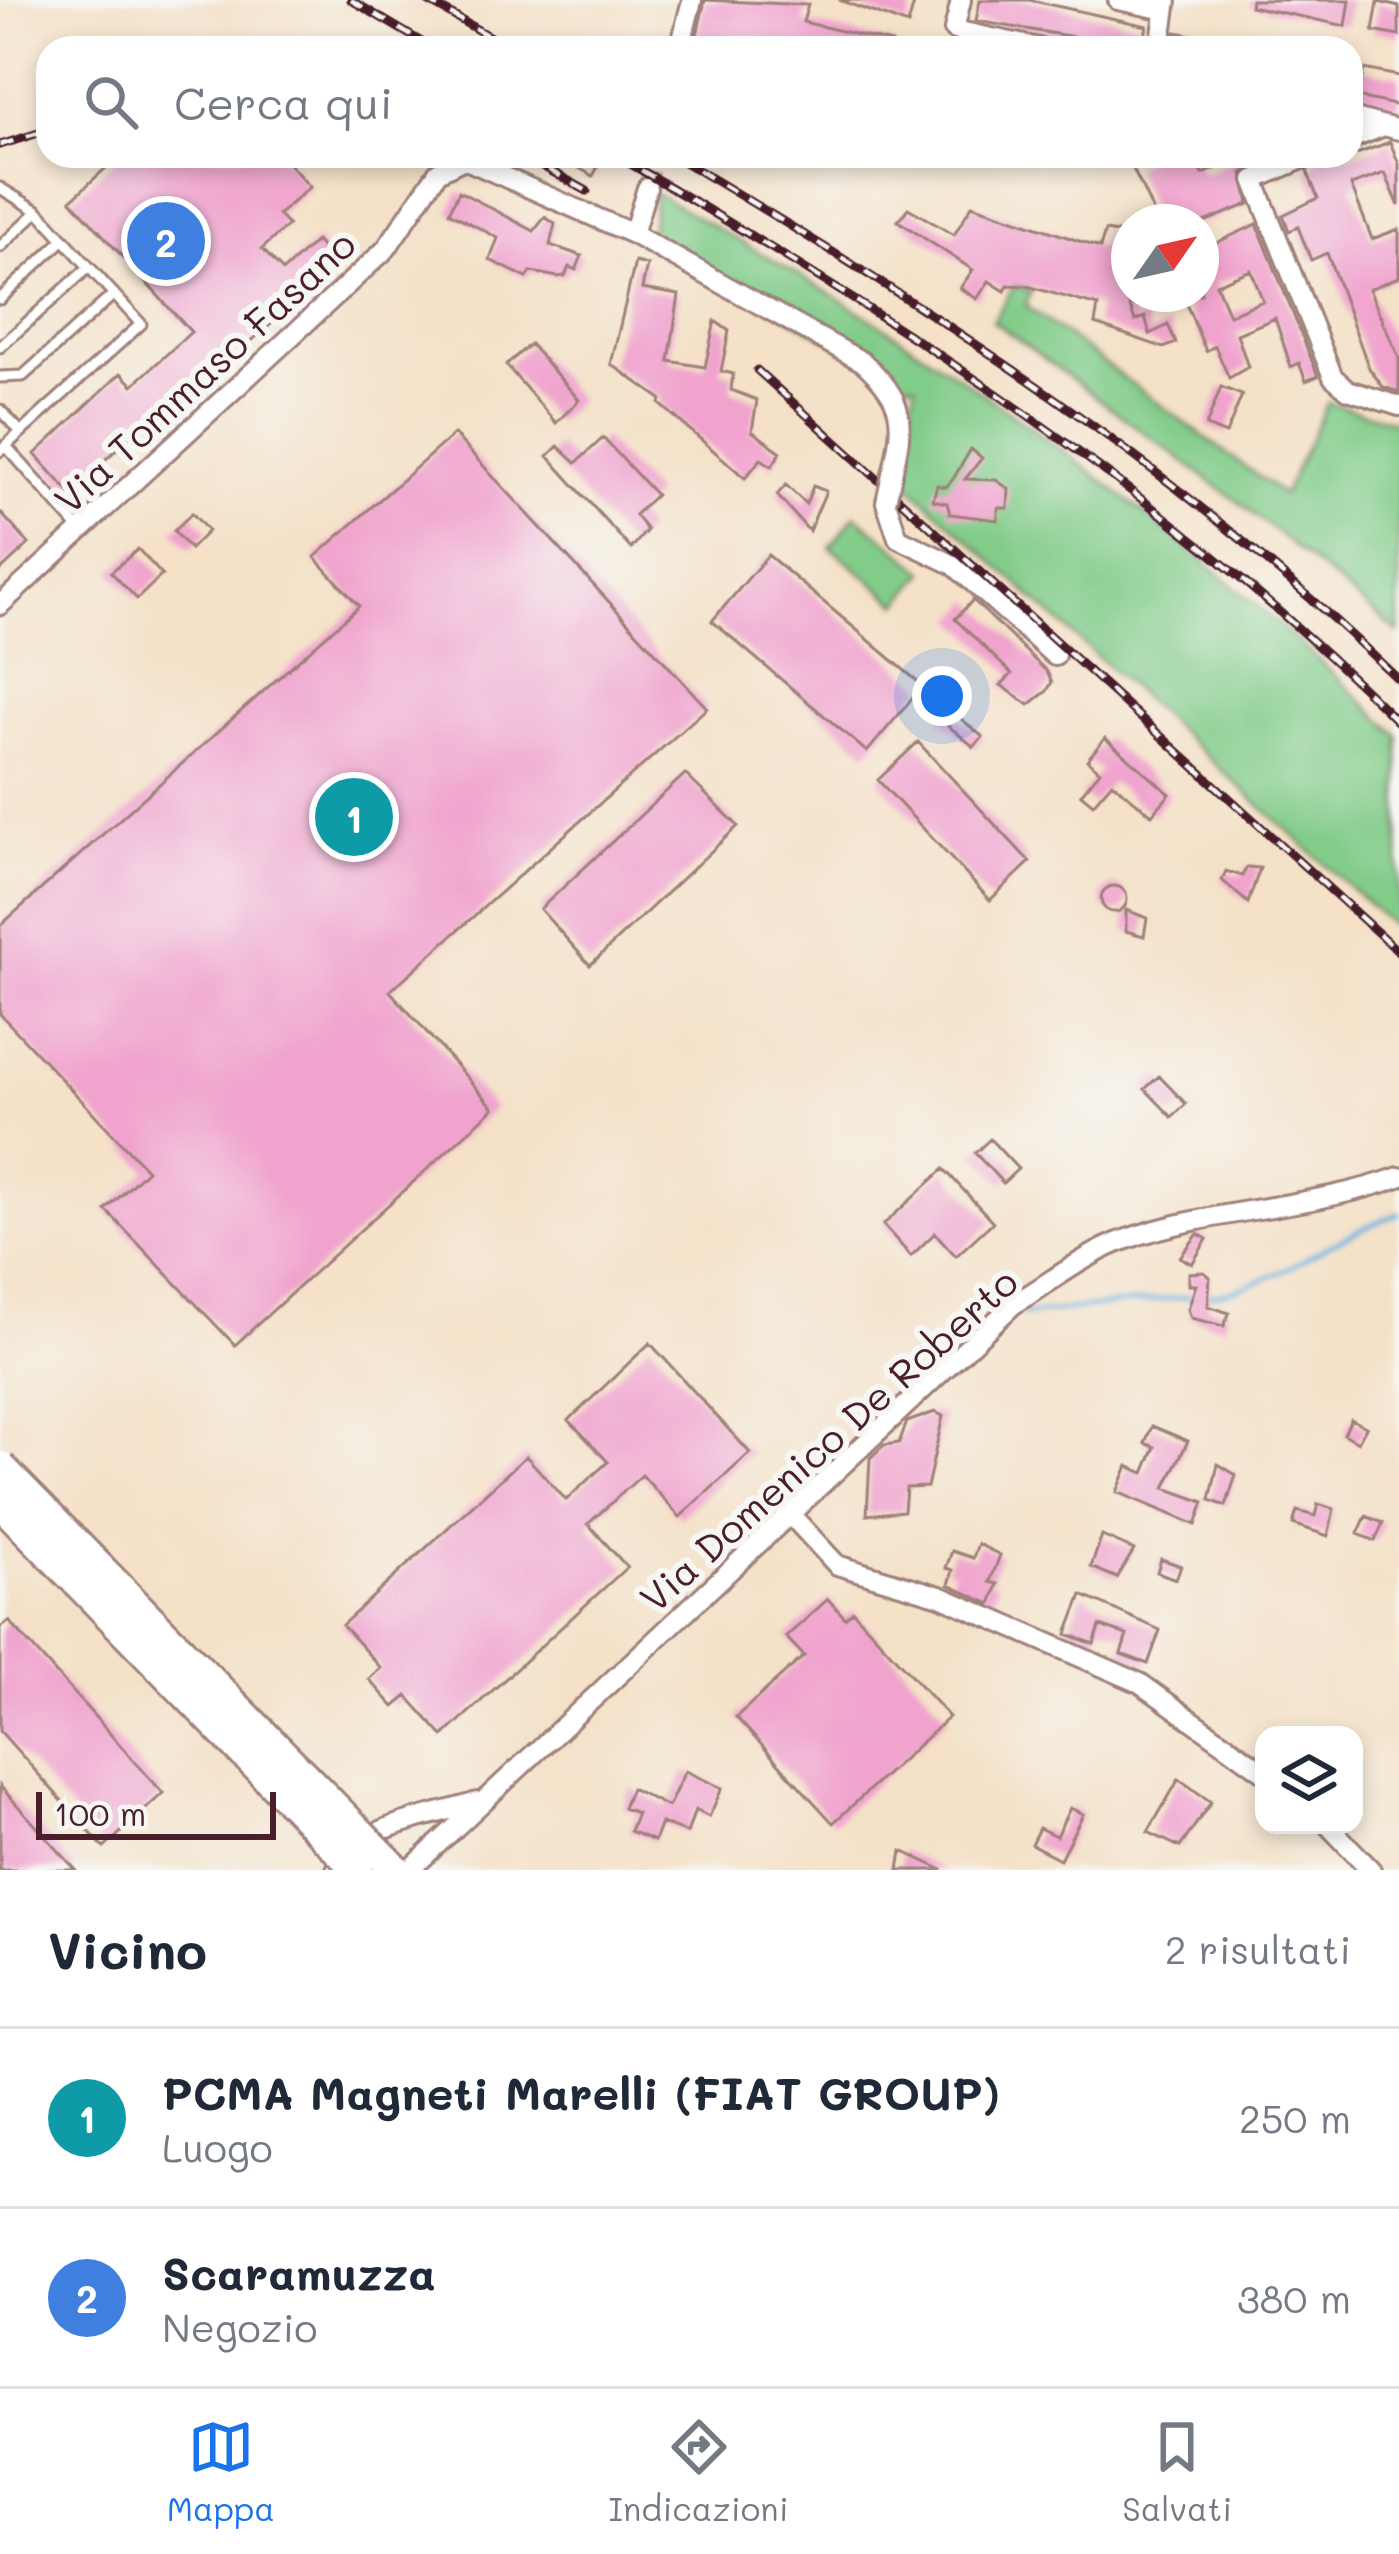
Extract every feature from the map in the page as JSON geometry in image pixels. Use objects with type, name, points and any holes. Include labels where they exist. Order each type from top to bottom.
[{"type":"highway","points":[[0,1467],[396,1870]]},
{"type":"highway","points":[[0,1502],[355,1858]]},
{"type":"street","points":[[683,36],[692,0]]},
{"type":"street","points":[[961,0],[954,30],[982,36]]},
{"type":"street","points":[[1118,0],[1166,5],[1162,36]]},
{"type":"street","points":[[1363,120],[1392,128]]},
{"type":"street","points":[[1363,136],[1392,128]]},
{"type":"street","name":"Via Tommaso Fasano","points":[[0,605],[386,249],[438,172],[446,168]]},
{"type":"street","name":"Via Tommaso Fasano","points":[[484,168],[633,234]]},
{"type":"street","points":[[1282,168],[1255,180],[1333,377],[1348,390],[1399,406]]},
{"type":"street","points":[[647,188],[633,234],[862,362],[891,388],[901,435],[886,502],[890,526],[898,538],[955,565],[1055,656]]},
{"type":"street","name":"Via Domenico De Roberto","points":[[410,1870],[1014,1304],[1123,1240],[1249,1208],[1366,1189],[1399,1177]]},
{"type":"street","points":[[0,1481],[355,1858],[376,1870]]},
{"type":"street","points":[[790,1514],[837,1565],[940,1596],[1140,1683],[1255,1766]]},
{"type":"street","name":"Via Domenico De Roberto","points":[[355,1858],[382,1828],[487,1798]]},
{"type":"street","points":[[1337,1834],[1371,1870]]},
{"type":"street","points":[[336,1870],[355,1858]]},
{"type":"lane","points":[[1,189],[38,211],[141,324],[3,448],[80,530]]},
{"type":"lane","points":[[0,247],[38,211]]},
{"type":"lane","points":[[0,299],[64,239]]},
{"type":"lane","points":[[0,347],[89,267]]},
{"type":"lane","points":[[0,377],[22,376],[114,294]]},
{"type":"lane","points":[[0,410],[21,432]]},
{"type":"green space","points":[[655,193],[868,317],[1029,426],[1219,574],[1399,736],[1399,932],[897,474],[916,384],[898,381],[650,235]]},
{"type":"green space","points":[[1014,286],[1031,291],[1026,306],[1283,495],[1328,402],[1399,423],[1399,633],[1240,503],[993,321]]},
{"type":"green space","points":[[856,515],[925,572],[899,604],[830,547]]},
{"type":"building","points":[[705,0],[808,5],[803,22],[862,36],[697,36]]},
{"type":"building","points":[[839,0],[915,0],[908,25]]},
{"type":"building","points":[[980,0],[1029,0],[1147,26],[1145,36],[1068,36],[976,21]]},
{"type":"building","points":[[1251,0],[1350,0],[1346,26],[1250,6]]},
{"type":"building","points":[[1378,2],[1399,7],[1399,36],[1373,31]]},
{"type":"building","points":[[1364,69],[1399,76],[1399,106],[1363,98]]},
{"type":"building","points":[[1390,142],[1399,164],[1399,206],[1385,173],[1351,185],[1372,239],[1399,229],[1399,277],[1369,289],[1399,358],[1399,392],[1383,387],[1369,368],[1327,253],[1311,260],[1298,227],[1289,231],[1283,215],[1318,198],[1307,171],[1310,168],[1363,168],[1363,152]]},
{"type":"building","points":[[106,168],[293,168],[310,187],[278,215],[288,225],[262,249],[283,271],[316,241],[336,264],[223,367],[217,360],[69,492],[35,454],[121,373],[133,385],[191,332],[71,200]]},
{"type":"building","points":[[1134,168],[1200,168],[1203,174],[1217,168],[1252,168],[1243,173],[1249,204],[1219,216],[1219,204],[1150,204]]},
{"type":"building","points":[[459,191],[534,231],[545,217],[555,224],[550,245],[582,256],[576,270],[569,267],[565,276],[558,277],[531,272],[527,278],[490,260],[498,238],[449,212]]},
{"type":"building","points":[[972,205],[1100,248],[1105,231],[1111,232],[1111,312],[1132,312],[1135,321],[1145,317],[1150,334],[1168,325],[1176,343],[1164,348],[1095,324],[1098,306],[1027,286],[1008,285],[1005,291],[989,281],[977,299],[960,288],[973,270],[898,221],[908,208],[954,235]]},
{"type":"building","points":[[1257,224],[1318,376],[1306,381],[1299,363],[1291,367],[1275,318],[1237,334],[1248,367],[1229,378],[1215,346],[1206,351],[1190,312],[1219,312],[1219,291],[1229,315],[1263,301],[1251,270],[1219,283],[1219,242]]},
{"type":"building","points":[[635,262],[647,265],[642,289],[679,295],[669,361],[705,367],[715,321],[729,331],[721,371],[733,374],[731,390],[757,400],[752,431],[781,452],[772,466],[761,459],[745,478],[660,404],[661,399],[611,364]]},
{"type":"building","points":[[530,344],[579,400],[556,423],[506,365]]},
{"type":"building","points":[[1221,387],[1242,395],[1226,434],[1206,426]]},
{"type":"building","points":[[454,434],[707,708],[390,991],[494,1108],[235,1345],[106,1210],[147,1170],[0,1014],[0,926],[359,606],[315,557]]},
{"type":"building","points":[[603,438],[656,495],[635,515],[647,530],[631,549],[548,456],[558,446],[576,463]]},
{"type":"building","points":[[971,449],[982,458],[965,479],[996,480],[1009,489],[1008,508],[998,508],[998,520],[950,514],[947,503],[933,500],[937,485],[946,487]]},
{"type":"building","points":[[786,485],[806,504],[813,486],[826,491],[809,531],[777,495]]},
{"type":"building","points":[[0,512],[29,544],[0,571]]},
{"type":"building","points":[[192,513],[208,531],[190,549],[174,531]]},
{"type":"building","points":[[138,549],[162,575],[137,599],[111,572]]},
{"type":"building","points":[[768,555],[923,686],[867,752],[712,621]]},
{"type":"building","points":[[973,600],[1047,672],[1052,682],[1029,705],[1001,685],[1012,674],[955,619]]},
{"type":"building","points":[[949,709],[983,737],[974,747],[940,719]]},
{"type":"building","points":[[1105,738],[1170,794],[1152,815],[1112,782],[1093,804],[1081,794],[1100,771],[1087,760]]},
{"type":"building","points":[[918,742],[1030,862],[990,900],[878,780]]},
{"type":"building","points":[[685,774],[738,826],[590,965],[540,909]]},
{"type":"building","points":[[1247,867],[1260,868],[1248,903],[1222,880],[1226,871],[1242,876]]},
{"type":"building","points":[[1114,886],[1127,899],[1114,912],[1101,899]]},
{"type":"building","points":[[1126,910],[1147,918],[1144,936],[1126,931]]},
{"type":"building","points":[[1159,1076],[1186,1104],[1172,1117],[1145,1089]]},
{"type":"building","points":[[990,1139],[1018,1169],[1003,1183],[975,1153]]},
{"type":"building","points":[[944,1169],[993,1222],[956,1256],[935,1233],[911,1256],[883,1225]]},
{"type":"building","points":[[1198,1234],[1207,1239],[1192,1264],[1180,1257]]},
{"type":"building","points":[[1204,1272],[1210,1277],[1208,1306],[1229,1313],[1224,1326],[1191,1318],[1188,1309],[1196,1285],[1189,1285],[1189,1273]]},
{"type":"building","points":[[650,1343],[750,1453],[680,1517],[642,1475],[588,1524],[627,1567],[443,1736],[407,1696],[394,1707],[369,1679],[381,1668],[342,1625],[526,1456],[566,1500],[608,1462],[569,1420]]},
{"type":"building","points":[[935,1412],[943,1416],[927,1487],[906,1488],[904,1511],[867,1515],[870,1458],[884,1445],[899,1443],[907,1422]]},
{"type":"building","points":[[1351,1419],[1366,1427],[1358,1442],[1344,1434]]},
{"type":"building","points":[[1152,1426],[1188,1441],[1165,1488],[1204,1502],[1196,1525],[1117,1492],[1128,1466],[1144,1473],[1155,1447],[1145,1443]]},
{"type":"building","points":[[1218,1464],[1236,1475],[1226,1506],[1210,1500]]},
{"type":"building","points":[[1318,1504],[1334,1509],[1328,1536],[1293,1524],[1297,1511],[1315,1516]]},
{"type":"building","points":[[1366,1516],[1383,1523],[1375,1541],[1358,1534]]},
{"type":"building","points":[[1102,1536],[1134,1550],[1117,1578],[1091,1567]]},
{"type":"building","points":[[978,1544],[1000,1555],[990,1582],[998,1584],[991,1604],[949,1585],[953,1570],[946,1568],[952,1551],[973,1558]]},
{"type":"building","points":[[1161,1559],[1181,1566],[1176,1579],[1157,1572]]},
{"type":"building","points":[[1082,1595],[1160,1630],[1148,1664],[1121,1654],[1127,1635],[1100,1626],[1094,1644],[1067,1634]]},
{"type":"building","points":[[828,1599],[845,1618],[853,1611],[949,1717],[833,1823],[736,1717],[804,1656],[786,1637]]},
{"type":"building","points":[[9,1621],[163,1793],[104,1848],[0,1731],[0,1629]]},
{"type":"building","points":[[685,1771],[722,1788],[709,1817],[695,1810],[687,1833],[661,1823],[654,1841],[630,1831],[637,1813],[623,1808],[631,1788],[668,1807]]},
{"type":"building","points":[[1179,1779],[1211,1802],[1180,1847],[1148,1832]]},
{"type":"building","points":[[0,1786],[76,1870],[0,1870]]},
{"type":"building","points":[[1070,1808],[1083,1814],[1060,1859],[1031,1844],[1039,1828],[1056,1836]]},
{"type":"building","points":[[902,1851],[943,1870],[899,1870]]},
{"type":"waterway","points":[[1207,1295],[1257,1282],[1399,1214]]},
{"type":"waterway","points":[[1024,1315],[1195,1296]]},
{"type":"tunnel","points":[[647,188],[651,168]]},
{"type":"railway","points":[[351,0],[412,36]]},
{"type":"railway","points":[[426,0],[488,36]]},
{"type":"railway","points":[[0,145],[36,134]]},
{"type":"railway","points":[[546,168],[587,191]]},
{"type":"railway","points":[[637,168],[825,281],[1026,414],[1219,560],[1399,723]]},
{"type":"railway","points":[[694,168],[960,334],[1143,462],[1316,603],[1399,680]]},
{"type":"railway","points":[[757,370],[1399,952]]},
{"type":"place","name":"Scaramuzza","points":[[166,241]]},
{"type":"place","name":"PCMA Magneti Marelli (FIAT GROUP)","points":[[354,817]]}]
